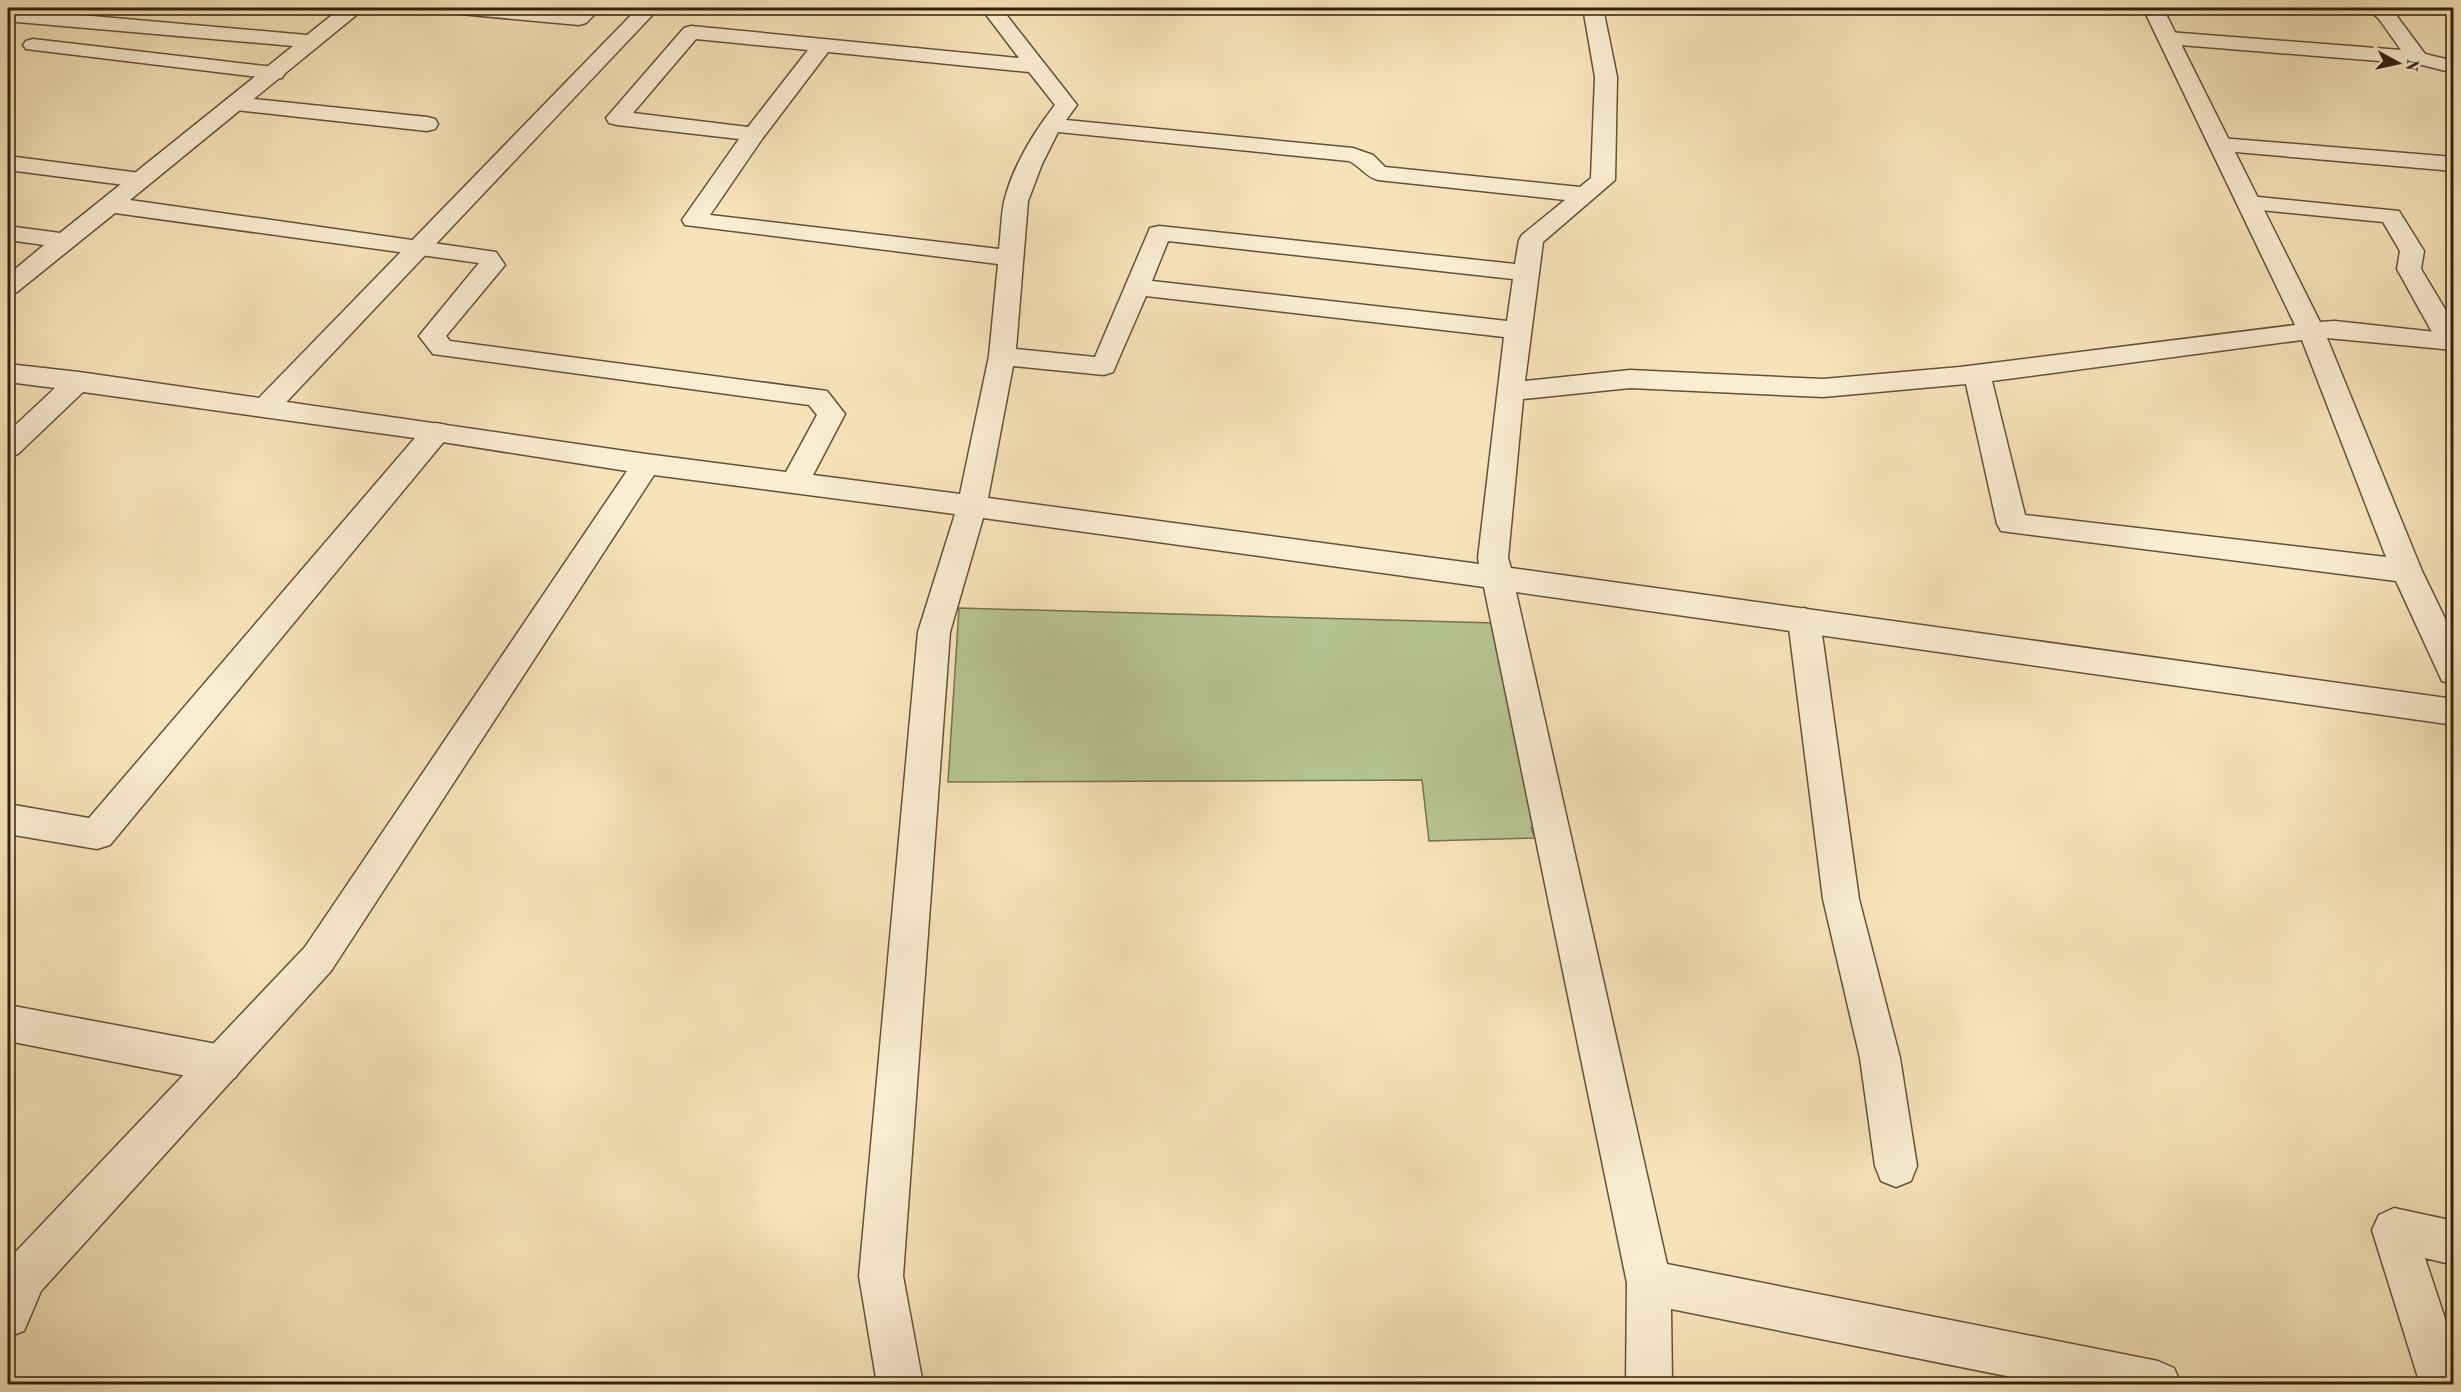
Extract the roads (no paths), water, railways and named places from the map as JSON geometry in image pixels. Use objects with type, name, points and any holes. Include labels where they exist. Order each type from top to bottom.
[{"type":"street","points":[[27,8],[17,16],[312,42]]},
{"type":"street","points":[[8,287],[353,8]]},
{"type":"street","points":[[460,8],[579,19],[591,8]]},
{"type":"street","points":[[265,408],[649,8]]},
{"type":"street","points":[[900,1384],[881,1276],[934,632],[972,506],[1002,356],[1016,201],[1030,164],[1051,125],[1066,105],[991,8]]},
{"type":"street","points":[[1593,8],[1606,77],[1603,180],[1531,240],[1510,391],[1493,558],[1650,1283],[1648,1384]]},
{"type":"street","points":[[2153,8],[2311,331],[2407,571],[2454,672]]},
{"type":"street","points":[[2377,8],[2386,15],[2417,58]]},
{"type":"street","points":[[705,33],[719,16]]},
{"type":"street","points":[[754,134],[617,118],[692,32],[1036,66]]},
{"type":"street","points":[[2168,38],[2417,58],[2454,67]]},
{"type":"street","points":[[33,45],[274,73]]},
{"type":"street","points":[[822,45],[754,134],[694,220],[1011,258]]},
{"type":"street","points":[[235,104],[427,124]]},
{"type":"street","points":[[1051,125],[1353,155],[1365,160],[1378,173],[1585,195]]},
{"type":"street","points":[[2220,144],[2454,164]]},
{"type":"street","points":[[8,163],[140,180]]},
{"type":"street","points":[[2249,203],[2391,216],[2412,251],[2409,269],[2452,341]]},
{"type":"street","points":[[111,205],[487,257],[493,265],[432,336],[442,348],[817,397],[831,414],[795,483]]},
{"type":"street","points":[[8,233],[64,241]]},
{"type":"street","points":[[1002,356],[1104,366],[1159,233],[1526,273]]},
{"type":"street","points":[[1137,287],[1518,330]]},
{"type":"street","points":[[1510,391],[1630,379],[1824,388],[1977,374],[2335,329],[2452,341]]},
{"type":"street","points":[[8,373],[79,381],[646,464],[972,506],[1804,620],[2454,712]]},
{"type":"street","points":[[1977,374],[2012,524],[2407,571]]},
{"type":"street","points":[[8,447],[79,381]]},
{"type":"street","points":[[8,819],[97,834],[436,432]]},
{"type":"street","points":[[8,1315],[16,1274],[222,1064],[318,959],[646,464]]},
{"type":"street","points":[[1804,620],[1841,899],[1880,1058],[1896,1166]]},
{"type":"street","points":[[8,1023],[222,1064]]},
{"type":"street","points":[[2443,1384],[2394,1230],[2454,1243]]},
{"type":"street","points":[[1650,1283],[2158,1384]]}]
